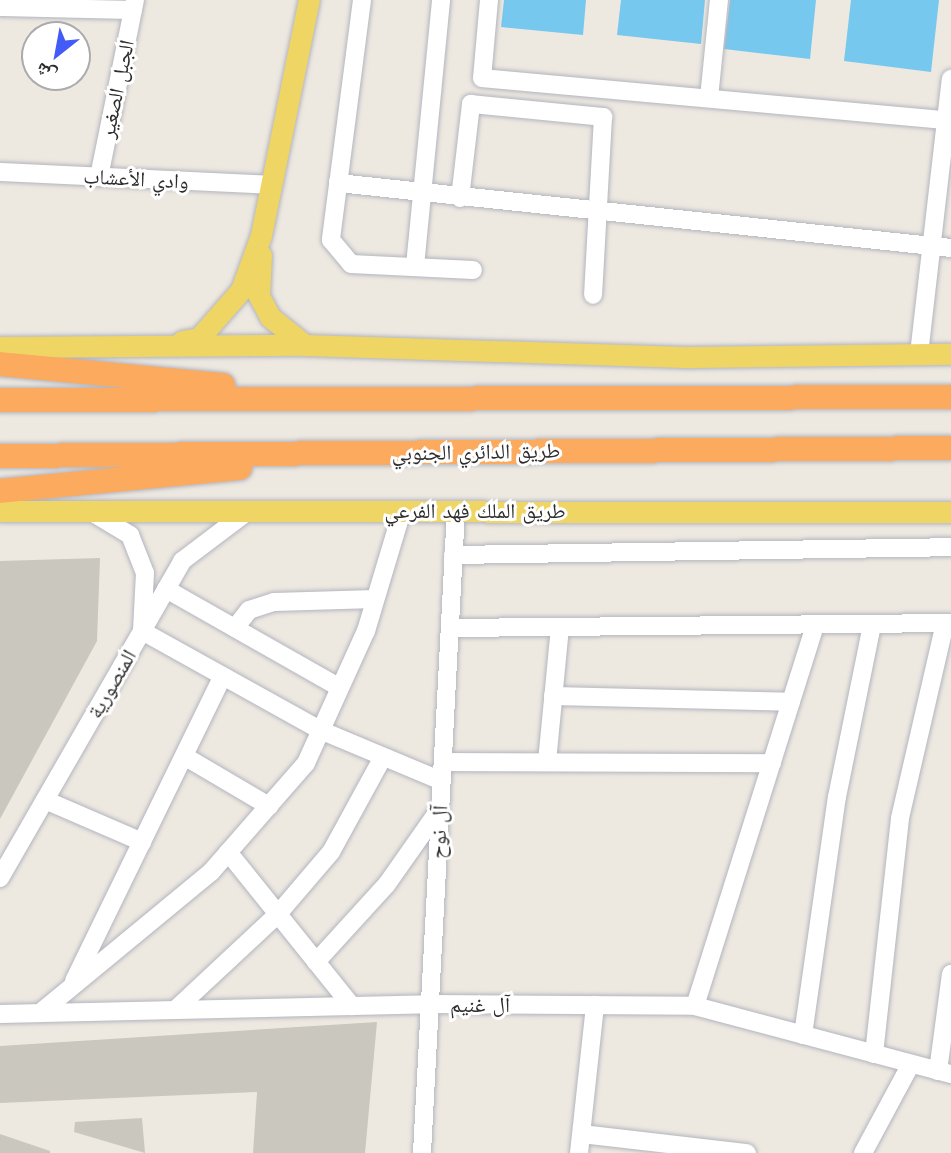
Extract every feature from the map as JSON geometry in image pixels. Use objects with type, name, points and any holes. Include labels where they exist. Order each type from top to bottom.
[{"type":"highway","points":[[0,364],[420,399]]},
{"type":"highway","points":[[0,400],[951,397]]},
{"type":"highway","points":[[863,448],[951,455]]},
{"type":"highway","name":"طريق الدائري الجنوبي","points":[[0,456],[951,448]]},
{"type":"highway","points":[[0,491],[375,454]]},
{"type":"main road","points":[[166,344],[199,338],[229,308],[241,290],[261,235],[309,0]]},
{"type":"main road","points":[[261,235],[259,296],[270,317],[305,345]]},
{"type":"main road","points":[[0,347],[305,345],[692,357],[951,354]]},
{"type":"main road","name":"طريق الملك فهد الفرعي","points":[[0,511],[951,512]]},
{"type":"street","points":[[362,0],[331,240],[351,264],[473,270]]},
{"type":"street","points":[[415,266],[441,0]]},
{"type":"street","points":[[489,0],[482,78],[947,120]]},
{"type":"street","points":[[709,98],[719,0]]},
{"type":"street","points":[[0,7],[134,5]]},
{"type":"street","name":"الجبل الصغير","points":[[99,177],[134,5]]},
{"type":"street","points":[[919,354],[951,79]]},
{"type":"street","points":[[460,198],[471,104],[603,117],[595,212],[593,295]]},
{"type":"street","name":"وادي الأعشاب","points":[[0,172],[271,185]]},
{"type":"street","points":[[338,183],[951,248]]},
{"type":"street","points":[[90,511],[130,535],[145,573],[142,631],[320,730],[442,781]]},
{"type":"street","name":"المنصورية","points":[[0,878],[182,561],[248,511]]},
{"type":"street","points":[[40,1013],[211,872],[306,763],[340,688],[375,599],[402,511]]},
{"type":"street","name":"آل نوح","points":[[422,1153],[456,511]]},
{"type":"street","points":[[453,555],[951,547]]},
{"type":"street","points":[[166,589],[340,688]]},
{"type":"street","points":[[235,628],[249,610],[274,602],[375,599]]},
{"type":"street","points":[[450,628],[948,623],[900,818],[874,1054]]},
{"type":"street","points":[[803,1035],[837,797],[872,625]]},
{"type":"street","points":[[695,1006],[815,626]]},
{"type":"street","points":[[547,762],[560,628]]},
{"type":"street","points":[[70,989],[223,676]]},
{"type":"street","points":[[553,696],[791,702]]},
{"type":"street","points":[[184,756],[269,806]]},
{"type":"street","points":[[175,1010],[278,914],[331,852],[383,757]]},
{"type":"street","points":[[443,762],[772,763]]},
{"type":"street","points":[[45,800],[142,842]]},
{"type":"street","points":[[316,962],[387,884],[440,809]]},
{"type":"street","points":[[228,852],[352,1006]]},
{"type":"street","points":[[944,1073],[951,974]]},
{"type":"street","name":"آل غنيم","points":[[0,1014],[430,1004],[695,1006],[944,1073]]},
{"type":"street","points":[[579,1153],[595,1005]]},
{"type":"street","points":[[863,1153],[911,1064]]},
{"type":"street","points":[[582,1135],[747,1153]]},
{"type":"water","points":[[504,0],[586,0],[583,35],[501,27]]},
{"type":"water","points":[[621,0],[705,0],[701,44],[617,35]]},
{"type":"water","points":[[730,0],[816,0],[810,59],[724,49]]},
{"type":"water","points":[[851,0],[939,0],[931,72],[844,61]]},
{"type":"building","points":[[100,558],[97,641],[0,819],[0,561]]},
{"type":"building","points":[[377,1022],[365,1153],[253,1153],[257,1092],[0,1103],[0,1046]]},
{"type":"building","points":[[142,1118],[145,1153],[74,1132],[75,1122]]},
{"type":"building","points":[[0,1134],[50,1151],[50,1153],[0,1153]]}]
